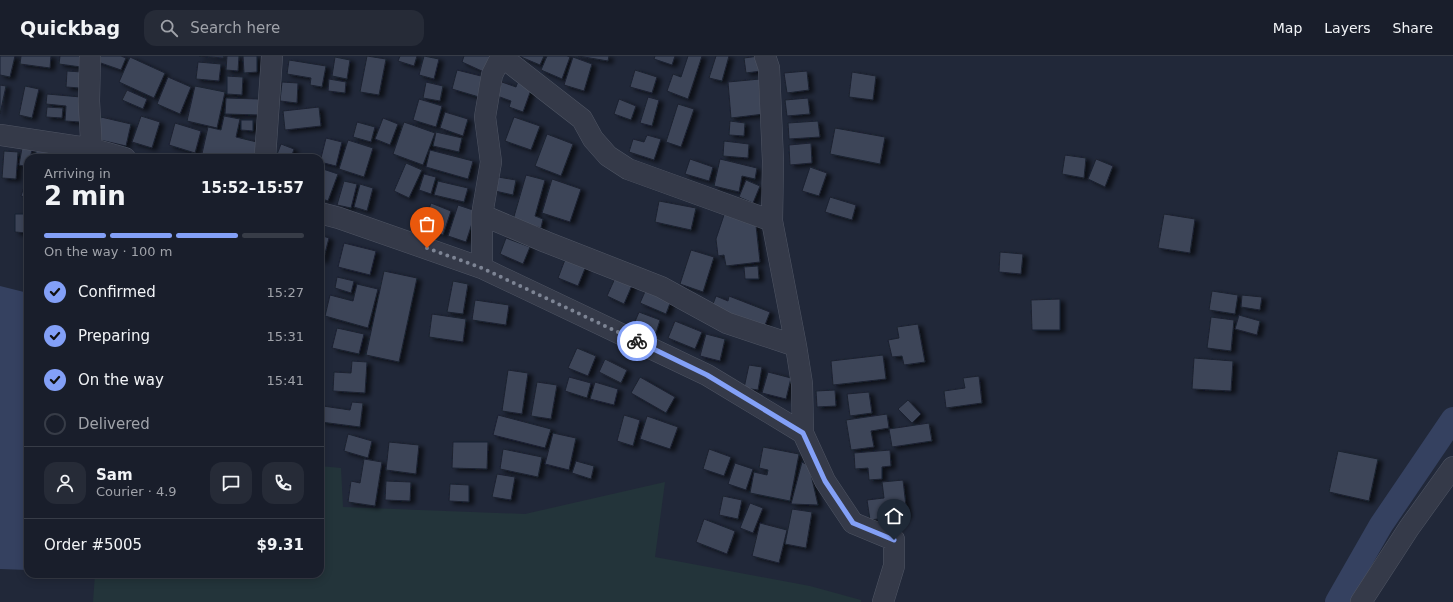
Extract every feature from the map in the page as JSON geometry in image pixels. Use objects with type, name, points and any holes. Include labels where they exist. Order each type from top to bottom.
[{"type":"street","points":[[0,135],[93,154],[89,101],[90,56]]},
{"type":"street","points":[[265,154],[272,56]]},
{"type":"street","points":[[482,268],[482,215],[491,162],[485,117],[492,75],[501,56],[582,119],[593,139],[608,156],[628,170],[772,221]]},
{"type":"street","points":[[765,56],[769,68],[773,161],[772,221],[802,384],[803,433],[825,481],[853,523],[894,540],[894,566],[883,602]]},
{"type":"street","points":[[324,214],[354,223],[482,268],[707,375],[803,433]]},
{"type":"street","points":[[482,215],[661,287],[727,323],[796,346]]},
{"type":"street","points":[[1361,602],[1409,528],[1453,467]]},
{"type":"shaded area","points":[[324,466],[341,468],[343,507],[525,514],[665,482],[655,557],[810,586],[861,600],[861,602],[93,602],[95,578],[324,578]]},
{"type":"water","points":[[0,286],[24,292],[24,570],[0,569]]},
{"type":"building","points":[[0,56],[15,56],[10,77],[0,75]]},
{"type":"building","points":[[21,56],[51,56],[50,68],[20,64]]},
{"type":"building","points":[[60,56],[83,56],[81,67],[59,64]]},
{"type":"building","points":[[97,56],[121,56],[126,58],[121,70],[95,61]]},
{"type":"building","points":[[199,56],[224,56],[223,58]]},
{"type":"building","points":[[227,56],[239,56],[238,71],[226,70]]},
{"type":"building","points":[[243,56],[257,56],[257,72],[244,73]]},
{"type":"building","points":[[367,56],[386,59],[379,95],[360,92]]},
{"type":"building","points":[[400,56],[417,56],[414,66],[398,61]]},
{"type":"building","points":[[424,56],[439,59],[434,79],[419,75]]},
{"type":"building","points":[[464,56],[490,56],[484,72],[462,62]]},
{"type":"building","points":[[521,56],[544,56],[540,65]]},
{"type":"building","points":[[547,56],[570,57],[562,79],[541,70]]},
{"type":"building","points":[[578,56],[609,56],[608,61]]},
{"type":"building","points":[[655,56],[675,56],[672,65],[654,59]]},
{"type":"building","points":[[688,56],[702,56],[688,99],[667,91],[673,74],[681,77]]},
{"type":"building","points":[[716,56],[729,56],[722,81],[709,78]]},
{"type":"building","points":[[759,56],[761,71],[746,73],[744,58]]},
{"type":"building","points":[[130,57],[165,73],[154,98],[119,82]]},
{"type":"building","points":[[335,57],[350,60],[347,79],[332,76]]},
{"type":"building","points":[[573,57],[592,64],[584,91],[564,85]]},
{"type":"building","points":[[289,60],[326,66],[322,87],[310,85],[311,78],[287,74]]},
{"type":"building","points":[[198,62],[221,64],[219,81],[196,79]]},
{"type":"building","points":[[457,70],[485,77],[479,97],[452,89]]},
{"type":"building","points":[[635,70],[657,77],[652,93],[630,87]]},
{"type":"building","points":[[67,71],[82,72],[80,88],[66,87]]},
{"type":"building","points":[[807,71],[809,90],[787,93],[784,73]]},
{"type":"building","points":[[852,72],[876,76],[873,100],[849,97]]},
{"type":"building","points":[[227,76],[243,77],[242,95],[227,94]]},
{"type":"building","points":[[168,77],[191,87],[180,114],[157,104]]},
{"type":"building","points":[[329,79],[346,82],[345,93],[328,91]]},
{"type":"building","points":[[760,79],[764,114],[731,118],[728,82]]},
{"type":"building","points":[[518,81],[532,87],[523,112],[509,107],[511,101],[497,96],[502,82],[516,87]]},
{"type":"building","points":[[282,82],[298,83],[297,103],[280,101]]},
{"type":"building","points":[[426,82],[443,86],[440,101],[423,98]]},
{"type":"building","points":[[0,85],[6,86],[0,114]]},
{"type":"building","points":[[25,86],[39,89],[32,118],[19,115]]},
{"type":"building","points":[[195,86],[225,92],[217,128],[187,121]]},
{"type":"building","points":[[127,90],[147,99],[143,109],[122,100]]},
{"type":"building","points":[[47,94],[81,97],[80,122],[65,121],[66,106],[46,104]]},
{"type":"building","points":[[648,97],[659,100],[652,126],[640,123]]},
{"type":"building","points":[[226,98],[260,99],[260,115],[225,114]]},
{"type":"building","points":[[808,98],[810,114],[787,116],[785,100]]},
{"type":"building","points":[[419,99],[442,106],[436,127],[413,120]]},
{"type":"building","points":[[619,99],[636,106],[631,120],[614,114]]},
{"type":"building","points":[[678,104],[694,109],[681,147],[666,142]]},
{"type":"building","points":[[47,107],[63,108],[62,118],[46,117]]},
{"type":"building","points":[[319,107],[321,126],[285,130],[283,111]]},
{"type":"building","points":[[445,112],[468,119],[463,136],[440,128]]},
{"type":"building","points":[[141,116],[160,122],[152,148],[132,142]]},
{"type":"building","points":[[224,116],[240,119],[236,137],[261,143],[259,154],[202,154],[208,127],[221,130]]},
{"type":"building","points":[[101,117],[131,124],[126,146],[96,139]]},
{"type":"building","points":[[514,117],[540,126],[531,150],[505,141]]},
{"type":"building","points":[[383,118],[398,124],[390,145],[375,139]]},
{"type":"building","points":[[241,120],[253,120],[253,131],[241,130]]},
{"type":"building","points":[[730,121],[745,123],[744,136],[729,135]]},
{"type":"building","points":[[818,121],[820,137],[789,139],[788,123]]},
{"type":"building","points":[[357,122],[375,127],[371,142],[353,137]]},
{"type":"building","points":[[404,122],[435,133],[423,165],[393,154]]},
{"type":"building","points":[[175,123],[201,131],[195,153],[169,145]]},
{"type":"building","points":[[835,128],[885,137],[880,164],[830,154]]},
{"type":"building","points":[[436,132],[462,138],[459,152],[433,146]]},
{"type":"building","points":[[547,134],[573,144],[561,176],[535,166]]},
{"type":"building","points":[[647,135],[661,139],[654,160],[629,152],[633,139],[644,142]]},
{"type":"building","points":[[326,138],[342,142],[336,166],[324,163],[324,154],[322,154]]},
{"type":"building","points":[[348,140],[373,148],[364,177],[339,169]]},
{"type":"building","points":[[724,141],[749,144],[748,158],[723,156]]},
{"type":"building","points":[[811,143],[812,163],[790,165],[789,145]]},
{"type":"building","points":[[281,144],[294,149],[292,154],[277,154]]},
{"type":"building","points":[[37,146],[53,148],[52,154],[36,154]]},
{"type":"building","points":[[22,148],[32,150],[31,154],[24,154],[24,166],[19,165]]},
{"type":"building","points":[[57,149],[70,151],[70,154],[56,154]]},
{"type":"building","points":[[430,150],[473,161],[468,179],[426,167]]},
{"type":"building","points":[[4,151],[18,152],[16,179],[2,178]]},
{"type":"building","points":[[1065,155],[1086,158],[1084,178],[1062,174]]},
{"type":"building","points":[[690,159],[713,167],[709,181],[685,174]]},
{"type":"building","points":[[720,159],[757,168],[755,179],[742,176],[739,192],[714,186]]},
{"type":"building","points":[[1096,159],[1113,166],[1105,187],[1088,179]]},
{"type":"building","points":[[406,163],[422,170],[409,198],[394,191]]},
{"type":"building","points":[[810,167],[827,173],[819,196],[802,191]]},
{"type":"building","points":[[324,169],[338,174],[328,201],[324,200]]},
{"type":"building","points":[[424,174],[436,177],[431,194],[419,190]]},
{"type":"building","points":[[526,175],[545,180],[535,216],[543,219],[541,228],[513,220]]},
{"type":"building","points":[[498,177],[516,180],[513,195],[495,191]]},
{"type":"building","points":[[552,179],[581,189],[570,222],[542,213]]},
{"type":"building","points":[[746,180],[760,186],[753,203],[739,197]]},
{"type":"building","points":[[344,181],[357,184],[351,208],[337,205]]},
{"type":"building","points":[[438,181],[468,188],[464,202],[434,195]]},
{"type":"building","points":[[360,184],[373,188],[367,211],[354,207]]},
{"type":"building","points":[[24,187],[24,197],[21,196]]},
{"type":"building","points":[[830,197],[856,205],[852,220],[825,212]]},
{"type":"building","points":[[659,201],[696,208],[691,230],[655,222]]},
{"type":"building","points":[[431,203],[451,211],[443,235],[423,227]]},
{"type":"building","points":[[458,205],[476,211],[466,242],[448,236]]},
{"type":"building","points":[[725,212],[755,216],[760,262],[726,266],[724,255],[718,256],[716,239]]},
{"type":"building","points":[[15,214],[24,214],[24,233],[15,232]]},
{"type":"building","points":[[1164,214],[1195,219],[1190,253],[1158,248]]},
{"type":"building","points":[[324,236],[329,238],[324,257]]},
{"type":"building","points":[[506,238],[530,247],[523,264],[500,254]]},
{"type":"building","points":[[344,243],[376,251],[370,275],[338,267]]},
{"type":"building","points":[[691,250],[714,257],[703,292],[680,284]]},
{"type":"building","points":[[1000,252],[1023,254],[1021,274],[999,272]]},
{"type":"building","points":[[566,257],[586,266],[578,286],[558,278]]},
{"type":"building","points":[[758,266],[759,279],[745,279],[744,267]]},
{"type":"building","points":[[384,271],[417,278],[399,362],[366,355]]},
{"type":"building","points":[[616,276],[633,283],[624,304],[607,296]]},
{"type":"building","points":[[337,277],[354,281],[351,293],[335,288]]},
{"type":"building","points":[[453,281],[468,284],[463,314],[447,312]]},
{"type":"building","points":[[357,284],[378,289],[368,328],[325,316],[330,295],[353,301]]},
{"type":"building","points":[[647,287],[672,298],[666,314],[640,303]]},
{"type":"building","points":[[1212,291],[1238,295],[1235,314],[1209,310]]},
{"type":"building","points":[[1242,295],[1262,297],[1260,310],[1241,307]]},
{"type":"building","points":[[716,296],[728,301],[729,296],[770,312],[762,333],[710,312]]},
{"type":"building","points":[[1060,299],[1060,330],[1032,330],[1031,300]]},
{"type":"building","points":[[475,300],[509,305],[506,325],[472,320]]},
{"type":"building","points":[[639,312],[660,320],[656,333],[634,324]]},
{"type":"building","points":[[432,314],[466,319],[463,342],[429,337]]},
{"type":"building","points":[[1239,315],[1260,321],[1257,335],[1235,329]]},
{"type":"building","points":[[1211,317],[1234,320],[1231,351],[1207,348]]},
{"type":"building","points":[[675,321],[702,332],[695,349],[668,338]]},
{"type":"building","points":[[918,324],[925,362],[904,365],[902,356],[892,357],[888,340],[899,338],[897,327]]},
{"type":"building","points":[[337,328],[364,334],[359,354],[332,348]]},
{"type":"building","points":[[706,334],[725,339],[720,361],[700,356]]},
{"type":"building","points":[[577,348],[596,356],[588,376],[568,368]]},
{"type":"building","points":[[883,355],[886,379],[833,385],[831,361]]},
{"type":"building","points":[[1194,358],[1233,361],[1231,391],[1192,389]]},
{"type":"building","points":[[605,359],[627,370],[621,383],[599,372]]},
{"type":"building","points":[[352,361],[367,362],[365,393],[333,391],[334,372],[351,373]]},
{"type":"building","points":[[749,365],[762,367],[758,390],[744,388]]},
{"type":"building","points":[[508,370],[528,373],[522,414],[502,411]]},
{"type":"building","points":[[768,372],[791,378],[786,399],[762,393]]},
{"type":"building","points":[[979,376],[982,403],[946,408],[944,391],[965,388],[963,378]]},
{"type":"building","points":[[569,377],[591,383],[587,398],[565,391]]},
{"type":"building","points":[[640,377],[675,397],[666,413],[631,393]]},
{"type":"building","points":[[537,382],[557,385],[551,419],[531,416]]},
{"type":"building","points":[[595,382],[618,389],[614,405],[590,399]]},
{"type":"building","points":[[835,390],[836,406],[817,407],[816,391]]},
{"type":"building","points":[[869,392],[872,413],[850,416],[847,394]]},
{"type":"building","points":[[908,400],[921,414],[912,423],[898,409]]},
{"type":"building","points":[[352,402],[363,403],[360,427],[324,422],[324,406],[350,410]]},
{"type":"building","points":[[887,414],[889,428],[871,431],[874,447],[851,450],[846,420]]},
{"type":"building","points":[[498,415],[551,429],[545,448],[493,435]]},
{"type":"building","points":[[624,415],[640,420],[633,446],[617,441]]},
{"type":"building","points":[[647,416],[678,427],[670,449],[640,439]]},
{"type":"building","points":[[929,423],[932,441],[892,447],[889,429]]},
{"type":"building","points":[[553,433],[576,438],[569,470],[545,464]]},
{"type":"building","points":[[348,434],[372,441],[368,458],[344,451]]},
{"type":"building","points":[[389,442],[419,445],[416,474],[386,470]]},
{"type":"building","points":[[453,442],[488,442],[487,469],[452,468]]},
{"type":"building","points":[[763,447],[799,454],[790,501],[750,493],[754,472],[767,475],[768,470],[759,468]]},
{"type":"building","points":[[503,449],[542,457],[538,477],[500,469]]},
{"type":"building","points":[[709,449],[731,457],[724,476],[703,469]]},
{"type":"building","points":[[890,450],[891,466],[882,467],[882,479],[869,480],[868,468],[855,469],[854,453]]},
{"type":"building","points":[[1338,451],[1378,459],[1369,501],[1329,492]]},
{"type":"building","points":[[364,459],[382,462],[375,506],[348,502],[351,481],[360,483]]},
{"type":"building","points":[[576,461],[594,466],[591,479],[572,473]]},
{"type":"building","points":[[802,462],[809,466],[818,505],[791,504]]},
{"type":"building","points":[[735,463],[753,469],[746,490],[728,484]]},
{"type":"building","points":[[497,474],[515,477],[511,500],[492,497]]},
{"type":"building","points":[[903,480],[907,515],[870,520],[867,500],[884,498],[882,482]]},
{"type":"building","points":[[386,481],[411,482],[410,501],[385,500]]},
{"type":"building","points":[[450,484],[469,485],[469,502],[449,501]]},
{"type":"building","points":[[723,496],[742,500],[738,519],[719,515]]},
{"type":"building","points":[[750,503],[763,508],[753,533],[740,528]]},
{"type":"building","points":[[792,509],[812,512],[806,548],[785,544]]},
{"type":"building","points":[[704,519],[735,531],[727,554],[696,542]]},
{"type":"building","points":[[760,523],[787,530],[779,563],[752,556]]},
{"type":"waterway","points":[[1337,602],[1381,525],[1453,419]]},
{"type":"way so far","points":[[427,248],[471,263],[637,341]]},
{"type":"route","points":[[637,341],[707,375],[803,433],[825,481],[853,523],[894,540]]}]
